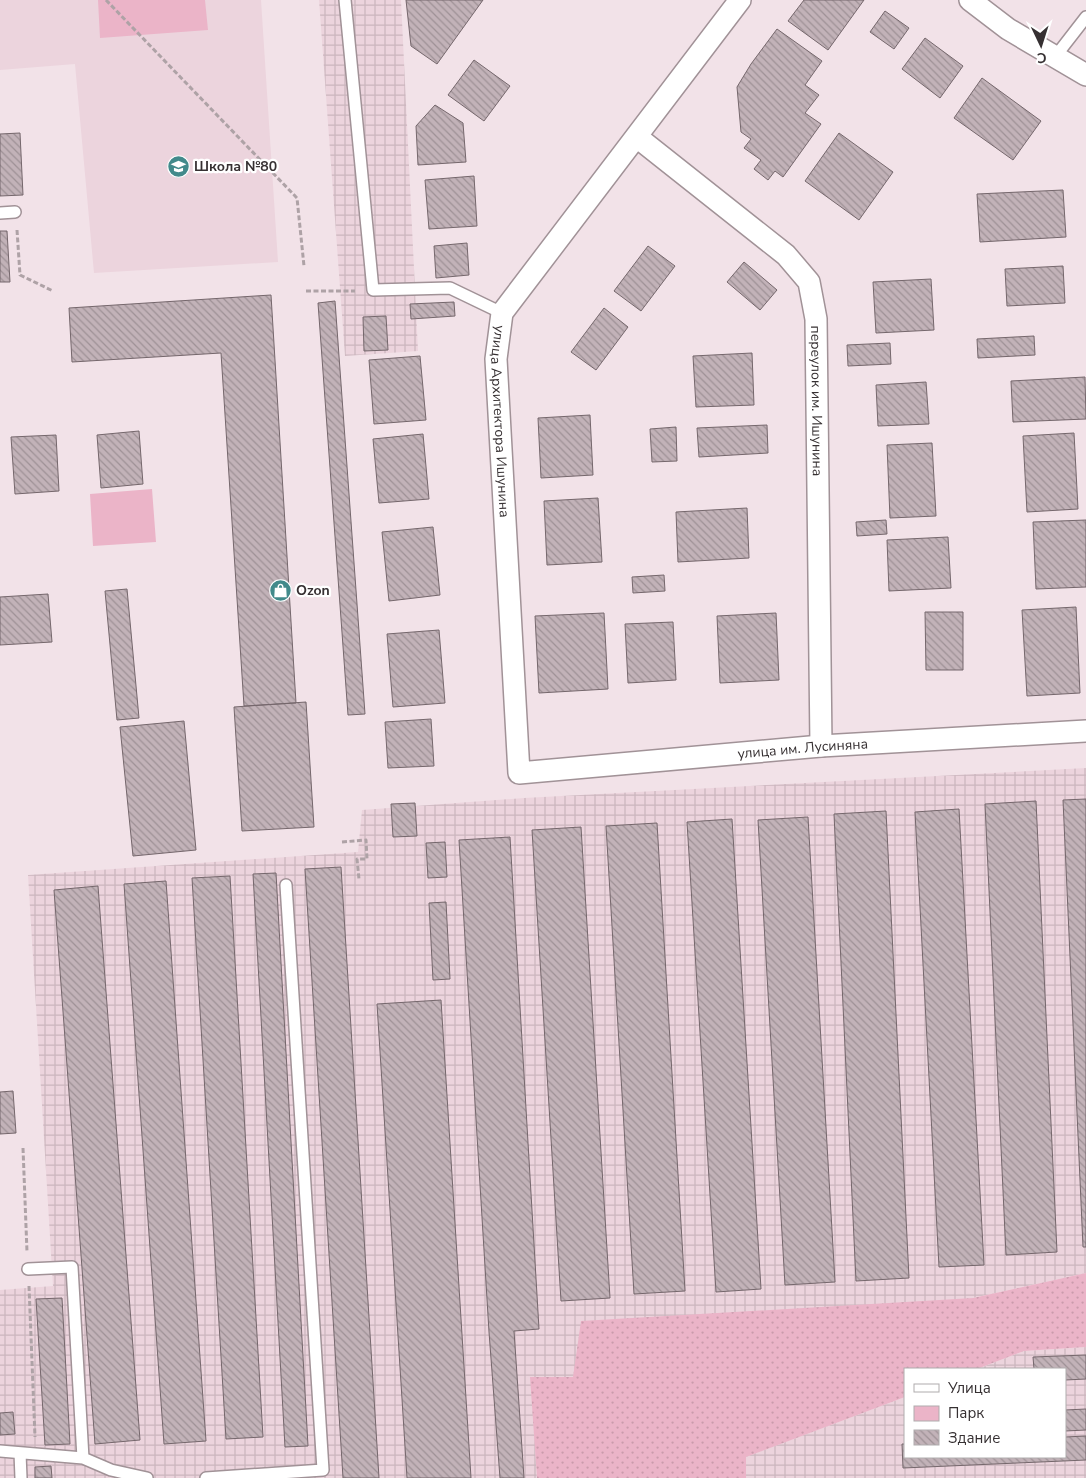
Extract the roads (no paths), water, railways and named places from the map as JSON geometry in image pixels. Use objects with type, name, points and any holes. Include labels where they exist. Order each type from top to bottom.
[{"type":"street","name":"улица Архитектора Ишунина","points":[[519,773],[496,359],[502,313],[740,0]]},
{"type":"street","points":[[970,0],[1008,29],[1086,76]]},
{"type":"street","name":"переулок им. Ишунина","points":[[637,137],[786,255],[809,282],[816,319],[821,746]]},
{"type":"street","name":"улица им. Лусиняна","points":[[519,773],[821,746],[1086,731]]},
{"type":"lane","points":[[345,0],[373,290],[450,288],[502,313]]},
{"type":"lane","points":[[1055,57],[1086,17]]},
{"type":"lane","points":[[0,213],[16,212]]},
{"type":"lane","points":[[206,1478],[323,1470],[286,885]]},
{"type":"lane","points":[[28,1269],[72,1267],[83,1458]]},
{"type":"lane","points":[[0,1451],[83,1458],[111,1470],[147,1478]]},
{"type":"lane","points":[[20,1453],[21,1478]]},
{"type":"place","name":"Школа №80","points":[[178,166]]},
{"type":"place","name":"Ozon","points":[[280,590]]}]
